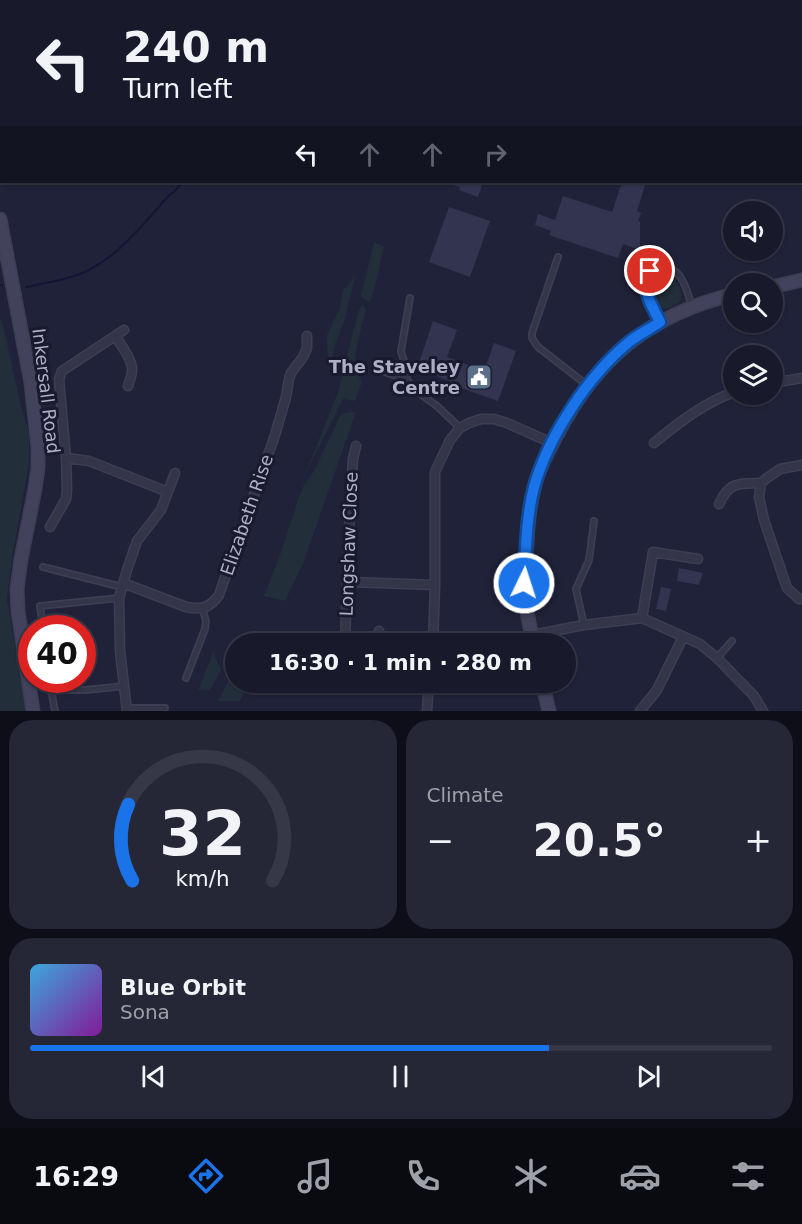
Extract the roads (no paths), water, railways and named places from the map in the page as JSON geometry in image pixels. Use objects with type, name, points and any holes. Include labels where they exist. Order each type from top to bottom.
[{"type":"street","name":"Inkersall Road","points":[[0,219],[31,383],[37,438],[38,468],[17,589],[18,611],[33,711]]},
{"type":"street","points":[[783,284],[802,280]]},
{"type":"street","points":[[532,633],[524,583],[529,513],[534,488],[544,460],[568,414],[587,386],[630,341],[660,322],[691,308],[723,298]]},
{"type":"street","points":[[50,527],[66,499],[66,458],[59,379],[62,371],[124,330]]},
{"type":"street","points":[[115,336],[132,367],[128,386]]},
{"type":"street","name":"Elizabeth Rise","points":[[202,607],[214,601],[219,594],[275,435],[291,373],[307,348],[307,336]]},
{"type":"street","points":[[783,381],[802,378]]},
{"type":"street","points":[[654,443],[675,425],[707,404],[723,397]]},
{"type":"street","points":[[433,633],[435,472],[450,440],[460,428],[469,423],[481,419],[494,419],[552,443]]},
{"type":"street","name":"Longshaw Close","points":[[346,633],[348,547],[353,459],[356,446]]},
{"type":"street","points":[[66,458],[89,461],[168,492]]},
{"type":"street","points":[[719,504],[730,487],[761,483],[780,469],[802,465]]},
{"type":"street","points":[[127,710],[118,623],[119,598],[137,541],[161,510],[175,473]]},
{"type":"street","points":[[761,483],[759,497],[782,574],[787,588],[802,599]]},
{"type":"street","points":[[642,618],[650,552],[698,559]]},
{"type":"street","points":[[348,582],[435,585]]},
{"type":"street","points":[[122,585],[186,607],[197,609],[202,607]]},
{"type":"street","points":[[557,633],[584,625],[642,618],[700,644],[754,696],[763,711]]},
{"type":"street","points":[[640,711],[657,690],[683,637]]},
{"type":"street","points":[[427,711],[428,693]]},
{"type":"street","points":[[545,693],[549,711]]},
{"type":"lane","points":[[558,257],[532,338],[538,347],[587,386]]},
{"type":"lane","points":[[660,322],[645,288],[650,271],[656,267],[665,266],[673,269],[681,277],[691,308]]},
{"type":"lane","points":[[410,298],[401,351],[407,380],[412,388],[437,406],[460,428]]},
{"type":"lane","points":[[382,371],[407,380]]},
{"type":"lane","points":[[584,625],[576,589],[589,560],[594,521]]},
{"type":"lane","points":[[43,567],[122,585]]},
{"type":"lane","points":[[41,615],[40,606],[119,598]]},
{"type":"lane","points":[[186,678],[205,629],[206,621],[202,607]]},
{"type":"lane","points":[[717,658],[732,641]]},
{"type":"lane","points":[[55,711],[51,690],[85,690],[125,686]]},
{"type":"lane","points":[[127,710],[165,708]]},
{"type":"waterway","points":[[26,287],[74,276],[100,263],[130,239],[182,183]]},
{"type":"place","name":"The Staveley Centre","points":[[479,377]]}]
